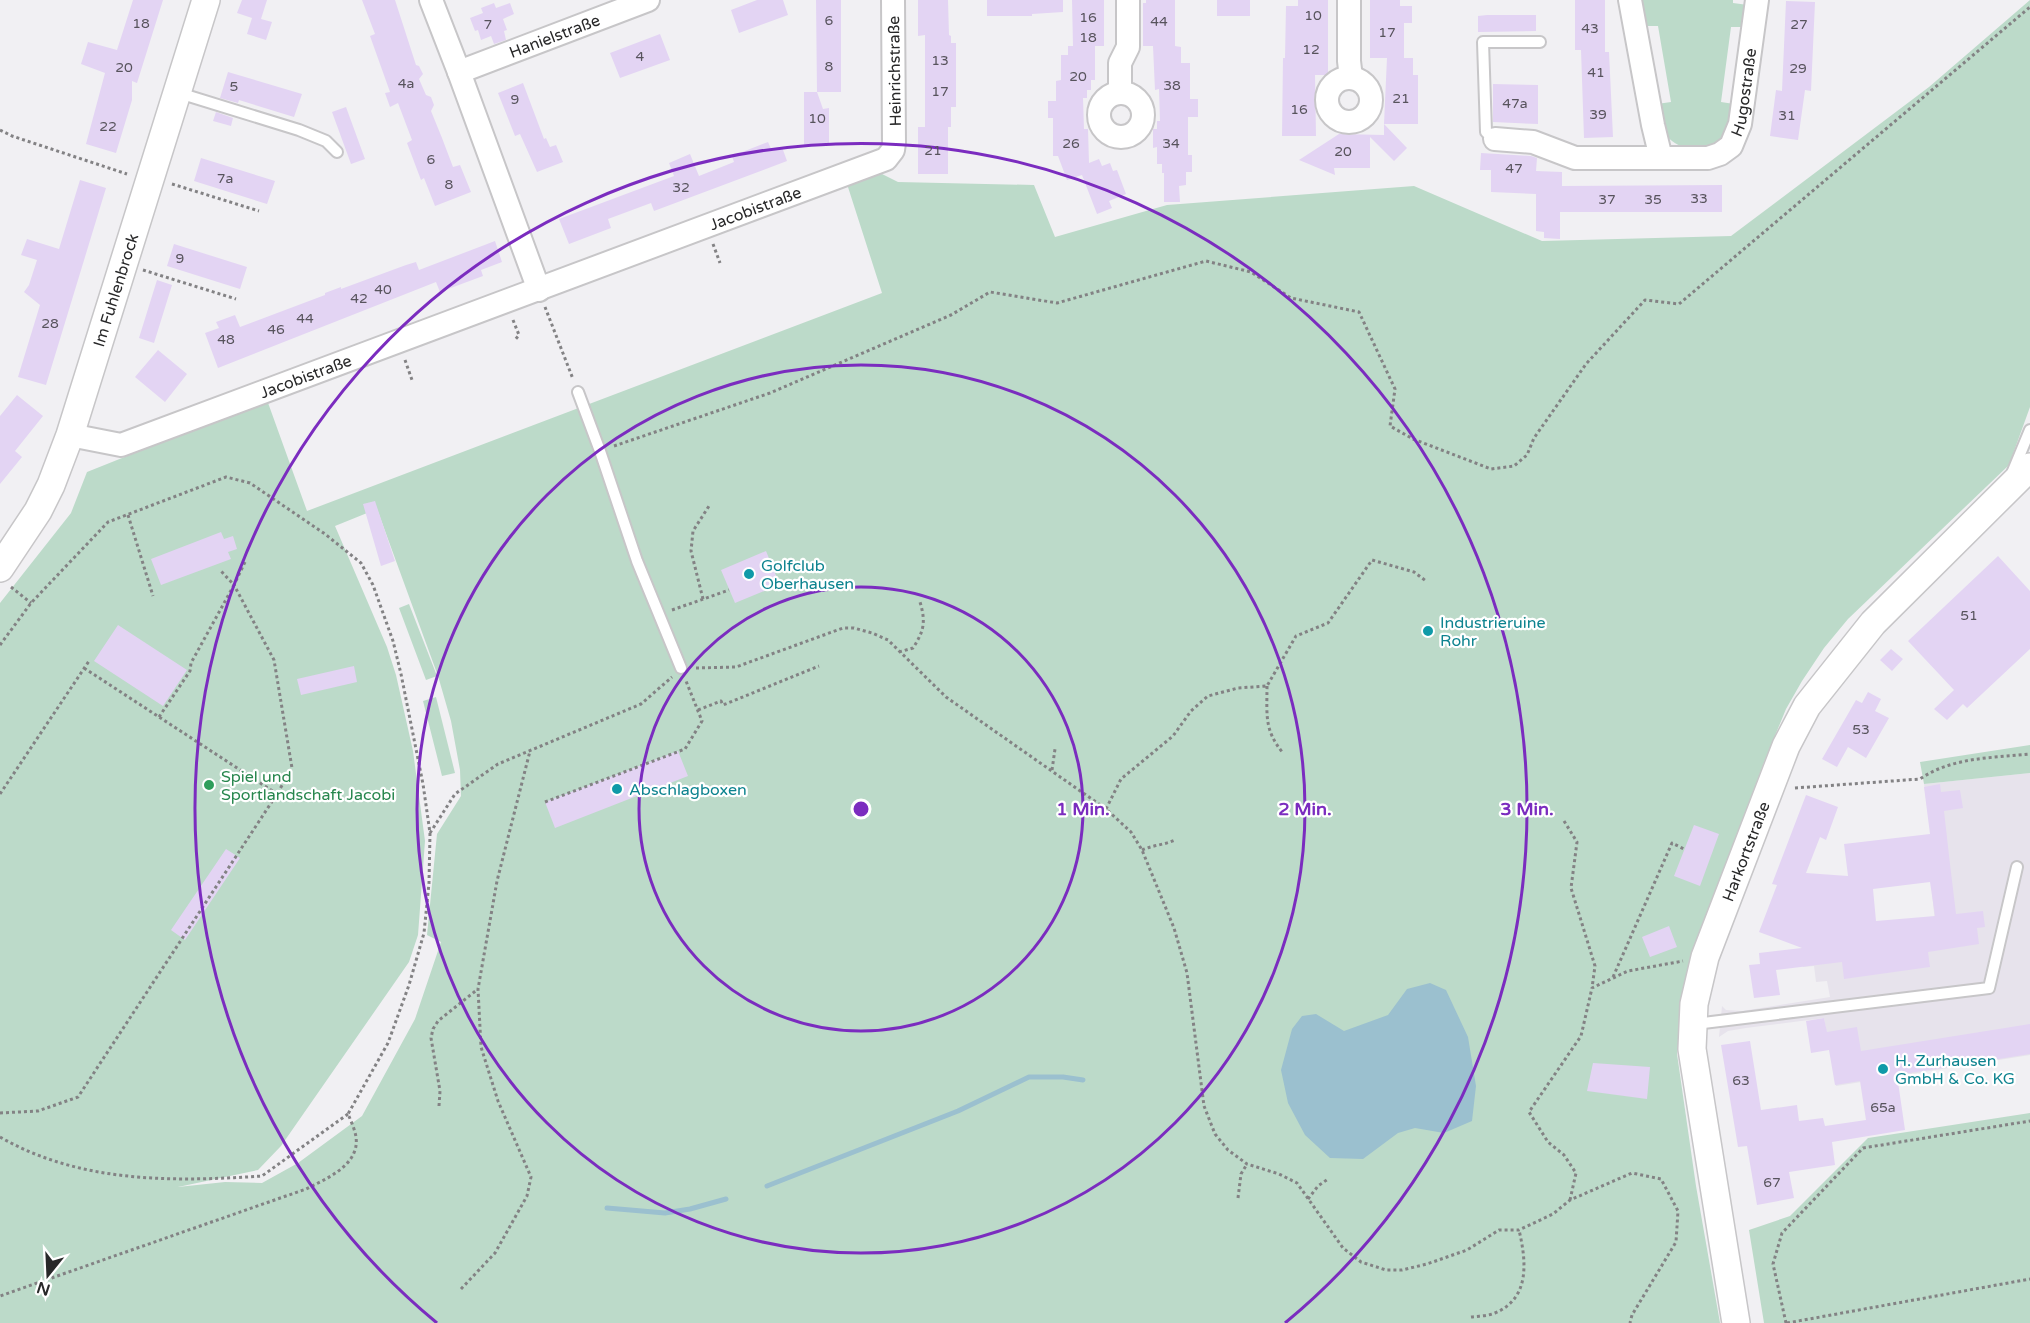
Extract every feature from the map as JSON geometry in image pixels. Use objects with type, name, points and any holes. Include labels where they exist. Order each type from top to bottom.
[{"type":"street","name":"Im Fuhlenbrock","points":[[4,576],[39,511],[70,435],[206,0]]},
{"type":"street","points":[[431,0],[539,290]]},
{"type":"street","name":"Hanielstraße","points":[[459,72],[648,0]]},
{"type":"street","name":"Heinrichstraße","points":[[893,0],[894,142]]},
{"type":"street","points":[[1120,93],[1120,63],[1128,47],[1128,0]]},
{"type":"street","points":[[1349,0],[1348,61],[1351,78]]},
{"type":"street","points":[[1630,0],[1661,158]]},
{"type":"street","name":"Hugostraße","points":[[1495,139],[1533,142],[1575,158],[1708,158],[1720,154],[1731,146],[1740,124],[1757,0]]},
{"type":"street","name":"Jacobistraße","points":[[70,435],[121,445],[886,159],[894,150],[894,142]]},
{"type":"street","name":"Harkortstraße","points":[[1736,1323],[1695,1076],[1692,1024],[1697,986],[1705,957],[1786,746],[1807,706],[1873,623],[2030,467]]},
{"type":"lane","points":[[1495,139],[1486,132],[1483,42],[1540,42]]},
{"type":"lane","points":[[177,93],[299,130],[326,141],[337,152]]},
{"type":"lane","points":[[578,392],[637,561],[681,668]]},
{"type":"lane","points":[[2003,495],[2030,430]]},
{"type":"lane","points":[[1692,1024],[1989,988],[2017,867]]},
{"type":"path","points":[[600,451],[770,393],[951,315],[990,292],[1057,303],[1206,261],[1251,273],[1291,298],[1359,312],[1395,388],[1390,426],[1413,439],[1491,469],[1514,466],[1527,455],[1534,438],[1586,364],[1645,300],[1679,304],[2030,7]]},
{"type":"path","points":[[0,130],[12,136],[259,211]]},
{"type":"path","points":[[123,264],[236,299]]},
{"type":"path","points":[[539,290],[578,392]]},
{"type":"path","points":[[0,645],[31,603],[108,522],[226,477],[250,483],[325,534],[361,563],[373,585],[393,640],[401,674],[423,784],[430,833],[429,883],[424,933],[409,985],[388,1043],[348,1114],[262,1176],[155,1180],[110,1176],[43,1157],[0,1137]]},
{"type":"path","points":[[703,599],[691,551],[693,531],[709,506]]},
{"type":"path","points":[[128,515],[153,596]]},
{"type":"path","points":[[1283,753],[1272,740],[1268,727],[1268,686],[1296,636],[1328,623],[1372,560],[1414,572],[1426,581]]},
{"type":"path","points":[[159,717],[190,671],[191,663],[245,562]]},
{"type":"path","points":[[0,1113],[38,1111],[78,1097],[292,768],[274,660],[234,585],[222,571]]},
{"type":"path","points":[[4,576],[31,603]]},
{"type":"path","points":[[659,615],[729,590]]},
{"type":"path","points":[[899,652],[913,648],[922,634],[925,616],[920,602]]},
{"type":"path","points":[[430,833],[455,794],[498,764],[641,704],[681,668],[736,667],[843,628],[854,628],[872,633],[888,640],[946,697],[1106,809],[1131,832],[1143,850],[1174,928],[1187,973],[1204,1106],[1215,1134],[1228,1150],[1247,1164],[1279,1174],[1297,1183],[1344,1248],[1361,1262],[1386,1270],[1402,1270],[1427,1264],[1467,1250],[1499,1230],[1519,1230],[1553,1214],[1570,1200],[1632,1173],[1661,1179],[1678,1211],[1676,1242],[1632,1315],[1630,1323]]},
{"type":"path","points":[[0,794],[89,661]]},
{"type":"path","points":[[698,710],[721,701],[723,705],[819,666]]},
{"type":"path","points":[[84,668],[277,794]]},
{"type":"path","points":[[545,802],[685,749],[702,721],[681,668]]},
{"type":"path","points":[[1106,809],[1121,779],[1173,736],[1191,711],[1208,696],[1238,688],[1268,686]]},
{"type":"path","points":[[1052,770],[1055,749]]},
{"type":"path","points":[[461,1289],[495,1253],[527,1196],[531,1177],[498,1101],[481,1047],[478,989],[497,881],[530,751]]},
{"type":"path","points":[[1769,790],[1920,779],[1934,770],[1957,762],[2030,754]]},
{"type":"path","points":[[1564,821],[1577,842],[1571,888],[1595,966],[1581,1036],[1529,1112],[1548,1142],[1564,1155],[1576,1173],[1570,1200]]},
{"type":"path","points":[[1143,850],[1175,840]]},
{"type":"path","points":[[1612,978],[1672,843],[1684,849]]},
{"type":"path","points":[[1592,988],[1628,971],[1705,957]]},
{"type":"path","points":[[439,1106],[440,1090],[431,1038],[433,1029],[438,1021],[478,989]]},
{"type":"path","points":[[0,1296],[306,1189],[336,1174],[352,1155],[357,1138],[348,1114]]},
{"type":"path","points":[[2030,1121],[1863,1148],[1782,1233],[1773,1264],[1787,1323],[2030,1279]]},
{"type":"path","points":[[1238,1198],[1241,1174],[1247,1164]]},
{"type":"path","points":[[1308,1199],[1318,1186],[1329,1179]]},
{"type":"path","points":[[1471,1317],[1495,1313],[1517,1297],[1525,1269],[1519,1230]]},
{"type":"shaded area","points":[[2030,773],[2030,1055],[1836,1086],[1824,1018],[1728,1031],[1719,1037],[1722,1006],[1726,1010],[1742,1011],[1830,997],[1827,981],[1816,982],[1814,966],[1803,967],[1801,948],[1936,932],[1932,893],[1931,835],[1924,784]]},
{"type":"green space","points":[[1639,0],[1733,0],[1733,3],[1748,5],[1745,27],[1731,27],[1721,102],[1734,104],[1727,131],[1718,143],[1703,148],[1688,148],[1669,139],[1665,132],[1657,104],[1671,102],[1658,26],[1644,26]]},
{"type":"green space","points":[[2030,0],[2030,407],[2009,465],[1848,619],[1824,648],[1802,681],[1786,709],[1765,760],[1706,916],[1684,988],[1677,1054],[1696,1186],[1720,1323],[0,1323],[0,603],[71,513],[87,472],[267,400],[307,511],[882,293],[847,184],[882,174],[898,182],[1034,185],[1055,237],[1167,205],[1414,186],[1542,241],[1731,236],[1929,87]],"holes":[[[377,509],[438,676],[451,721],[460,770],[461,796],[437,834],[427,935],[441,942],[415,1019],[362,1116],[298,1163],[262,1183],[225,1182],[178,1187],[258,1170],[281,1146],[409,962],[418,935],[425,841],[413,751],[396,675],[387,647],[335,526]]]},
{"type":"green space","points":[[409,604],[437,676],[426,680],[399,608]]},
{"type":"green space","points":[[436,697],[455,773],[442,776],[423,701]]},
{"type":"green space","points":[[2030,745],[2030,773],[1924,784],[1920,762]]},
{"type":"green space","points":[[2030,1113],[2030,1323],[1764,1323],[1749,1230],[1790,1216],[1868,1138]]},
{"type":"water","points":[[1430,983],[1446,990],[1468,1037],[1476,1086],[1472,1121],[1444,1133],[1415,1128],[1398,1133],[1363,1159],[1330,1158],[1305,1135],[1288,1103],[1281,1070],[1292,1029],[1302,1016],[1316,1014],[1344,1031],[1388,1015],[1407,989]]},
{"type":"building","points":[[133,0],[163,0],[137,83],[132,81],[132,100],[116,153],[86,144],[105,73],[81,64],[88,42],[117,50]]},
{"type":"building","points":[[242,0],[267,0],[261,19],[272,22],[266,40],[247,34],[252,18],[237,13]]},
{"type":"building","points":[[362,0],[395,0],[416,65],[423,74],[419,79],[426,95],[431,97],[434,105],[431,111],[453,167],[460,165],[471,192],[435,206],[424,178],[421,180],[407,143],[412,140],[398,103],[390,107],[385,93],[390,92],[370,36],[375,34]]},
{"type":"building","points":[[757,0],[783,0],[788,15],[739,33],[731,10]]},
{"type":"building","points":[[816,0],[841,0],[841,92],[817,92]]},
{"type":"building","points":[[918,0],[948,0],[949,35],[951,43],[956,43],[956,107],[951,107],[951,127],[948,127],[948,174],[918,174],[918,127],[925,127],[925,35],[918,36]]},
{"type":"building","points":[[987,0],[1063,0],[1063,12],[1032,14],[1032,16],[987,16]]},
{"type":"building","points":[[1072,0],[1104,0],[1104,46],[1095,46],[1095,80],[1091,80],[1091,90],[1087,90],[1087,98],[1083,98],[1084,129],[1088,129],[1089,163],[1099,159],[1102,166],[1110,163],[1113,171],[1117,170],[1126,194],[1109,201],[1112,208],[1097,214],[1082,175],[1067,180],[1058,156],[1053,156],[1053,118],[1048,118],[1048,101],[1056,101],[1056,81],[1061,80],[1061,55],[1068,55],[1068,46],[1073,46]]},
{"type":"building","points":[[1146,0],[1175,0],[1175,46],[1181,47],[1181,63],[1190,63],[1190,99],[1198,99],[1198,117],[1188,117],[1188,155],[1192,155],[1192,172],[1186,172],[1186,185],[1179,186],[1180,202],[1164,202],[1164,173],[1162,173],[1162,164],[1157,164],[1157,147],[1153,148],[1153,129],[1157,129],[1157,121],[1160,121],[1159,89],[1155,90],[1153,46],[1143,46],[1143,3],[1146,3]]},
{"type":"building","points":[[1217,0],[1250,0],[1250,16],[1217,16]]},
{"type":"building","points":[[1298,0],[1328,0],[1328,75],[1315,75],[1316,136],[1282,136],[1286,6],[1298,6]]},
{"type":"building","points":[[1370,0],[1400,0],[1400,6],[1412,6],[1412,23],[1404,23],[1404,58],[1413,58],[1413,75],[1418,75],[1418,124],[1384,124],[1387,58],[1370,58]]},
{"type":"building","points":[[1575,0],[1605,0],[1605,52],[1609,52],[1613,137],[1584,138],[1581,50],[1575,50]]},
{"type":"building","points":[[1786,1],[1815,2],[1811,91],[1805,90],[1798,140],[1770,136],[1776,90],[1782,91]]},
{"type":"building","points":[[494,3],[496,8],[510,3],[514,14],[503,19],[507,30],[504,31],[506,40],[494,44],[491,36],[481,40],[470,18],[483,13],[481,8]]},
{"type":"building","points":[[1536,15],[1536,31],[1478,32],[1478,16]]},
{"type":"building","points":[[660,34],[670,60],[620,78],[610,53]]},
{"type":"building","points":[[228,72],[302,94],[294,117],[239,100],[238,103],[220,98]]},
{"type":"building","points":[[523,83],[544,139],[546,138],[550,147],[556,145],[563,162],[537,172],[520,134],[515,136],[498,93]]},
{"type":"building","points":[[1493,84],[1538,85],[1538,124],[1493,122]]},
{"type":"building","points":[[804,92],[817,92],[823,109],[829,108],[829,145],[804,145]]},
{"type":"building","points":[[346,107],[365,159],[351,164],[332,112]]},
{"type":"building","points":[[216,112],[233,118],[231,126],[213,121]]},
{"type":"building","points":[[1384,124],[1407,148],[1394,161],[1370,137],[1370,168],[1334,168],[1335,175],[1299,160],[1339,134],[1384,135]]},
{"type":"building","points":[[768,142],[772,151],[782,147],[787,161],[654,211],[651,203],[608,219],[611,228],[569,244],[559,219],[674,176],[669,163],[690,154],[699,176],[734,162],[732,156]]},
{"type":"building","points":[[1481,153],[1537,158],[1536,171],[1562,172],[1562,186],[1722,185],[1722,212],[1560,212],[1560,239],[1544,238],[1544,232],[1536,231],[1536,194],[1491,192],[1491,170],[1480,170]]},
{"type":"building","points":[[201,158],[275,181],[267,204],[194,181]]},
{"type":"building","points":[[80,180],[106,188],[46,385],[18,377],[40,305],[24,292],[29,285],[37,260],[21,255],[27,239],[59,249]]},
{"type":"building","points":[[495,241],[502,262],[481,270],[483,276],[440,292],[436,282],[218,368],[205,333],[219,328],[216,322],[235,315],[240,327],[341,287],[341,289],[406,265],[416,262],[419,270]]},
{"type":"building","points":[[174,244],[247,267],[240,289],[167,266]]},
{"type":"building","points":[[157,280],[172,285],[154,343],[139,338]]},
{"type":"building","points":[[158,350],[187,374],[165,402],[135,377]]},
{"type":"building","points":[[17,395],[43,416],[15,451],[22,457],[0,484],[0,416]]},
{"type":"building","points":[[375,501],[395,561],[381,566],[363,504]]},
{"type":"building","points":[[221,532],[224,539],[233,536],[237,549],[228,552],[231,559],[161,585],[151,559]]},
{"type":"building","name":"Golfclub Oberhausen","points":[[766,551],[777,578],[771,581],[774,587],[735,603],[721,570]]},
{"type":"building","points":[[1998,556],[2030,591],[2030,649],[1967,708],[1963,704],[1947,720],[1934,709],[1954,690],[1908,641]]},
{"type":"building","points":[[118,625],[187,670],[163,706],[94,661]]},
{"type":"building","points":[[1891,649],[1903,659],[1892,671],[1880,660]]},
{"type":"building","points":[[354,666],[357,682],[301,695],[297,679]]},
{"type":"building","points":[[1868,692],[1881,699],[1875,711],[1889,718],[1866,758],[1848,747],[1837,767],[1822,759],[1856,700],[1862,703]]},
{"type":"building","name":"Abschlagboxen","points":[[678,751],[688,776],[555,828],[545,802]]},
{"type":"building","points":[[1940,784],[1941,792],[1960,790],[1963,808],[1944,811],[1956,914],[1983,911],[1985,927],[1977,928],[1979,944],[1928,952],[1930,967],[1844,979],[1842,962],[1776,970],[1780,995],[1754,998],[1749,965],[1760,964],[1759,953],[1802,948],[1759,932],[1777,885],[1772,884],[1806,795],[1838,807],[1826,840],[1820,837],[1806,873],[1848,876],[1844,844],[1930,834],[1924,787]],"holes":[[[1930,882],[1935,916],[1876,921],[1873,889]]]},
{"type":"building","points":[[1694,825],[1719,834],[1700,886],[1674,876]]},
{"type":"building","points":[[226,849],[240,858],[185,940],[171,930]]},
{"type":"building","points":[[1669,926],[1677,947],[1650,957],[1642,937]]},
{"type":"building","points":[[1824,1018],[1827,1032],[1857,1027],[1861,1051],[2030,1024],[2030,1054],[1897,1075],[1905,1130],[1832,1142],[1835,1165],[1789,1172],[1794,1198],[1757,1205],[1747,1146],[1738,1147],[1721,1045],[1750,1041],[1761,1110],[1797,1105],[1799,1121],[1823,1118],[1825,1126],[1866,1120],[1860,1081],[1835,1085],[1829,1050],[1811,1053],[1806,1021]]},
{"type":"building","points":[[1593,1063],[1650,1067],[1647,1099],[1587,1091]]},
{"type":"waterway","points":[[767,1186],[958,1111],[1029,1077],[1063,1077],[1083,1080]]},
{"type":"waterway","points":[[607,1208],[665,1213],[726,1199]]},
{"type":"place","name":"Golfclub Oberhausen","points":[[749,574]]},
{"type":"place","name":"Industrieruine Rohr","points":[[1428,631]]},
{"type":"place","name":"Spiel und Sportlandschaft Jacobi","points":[[209,785]]},
{"type":"place","name":"Abschlagboxen","points":[[617,789]]},
{"type":"place","name":"H. Zurhausen GmbH & Co. KG","points":[[1883,1069]]}]
